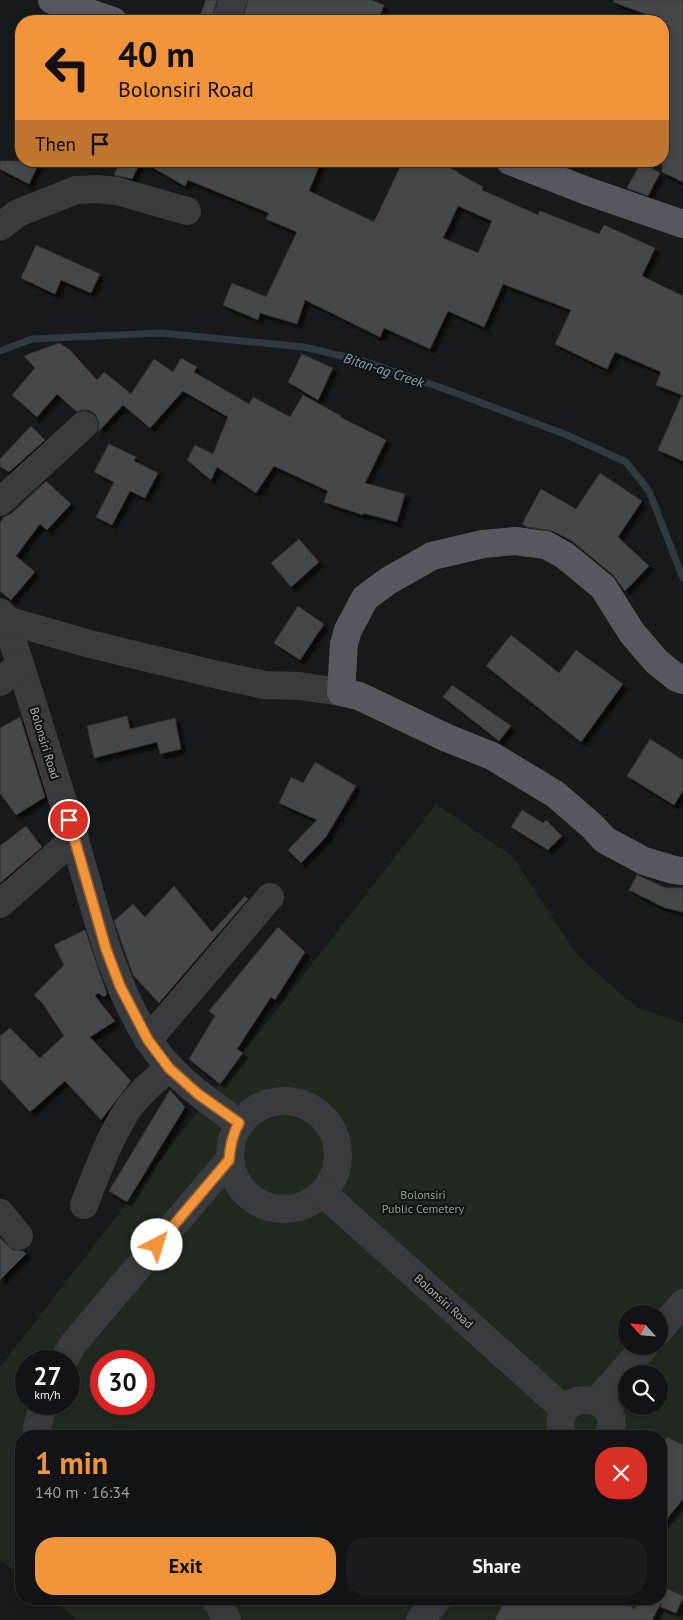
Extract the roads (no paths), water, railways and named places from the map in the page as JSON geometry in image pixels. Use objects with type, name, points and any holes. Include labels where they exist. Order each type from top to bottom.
[{"type":"main road","points":[[52,0],[101,12]]},
{"type":"main road","points":[[525,167],[587,191],[683,224]]},
{"type":"main road","points":[[683,680],[676,678],[657,662],[632,633],[602,588],[574,563],[546,545],[515,542],[483,544],[432,556],[388,580],[364,598],[348,630],[344,644],[340,692],[359,696],[438,734],[492,756],[556,794],[605,840],[644,861],[683,871]]},
{"type":"street","points":[[228,15],[233,0]]},
{"type":"street","points":[[0,227],[18,213],[76,190],[97,189],[117,191],[187,211]]},
{"type":"street","points":[[0,502],[84,425]]},
{"type":"street","points":[[3,616],[90,644],[218,676],[265,685],[299,686],[340,692]]},
{"type":"street","name":"Bolonsiri Road","points":[[3,616],[20,664],[74,838],[106,949],[120,986],[148,1040],[169,1068],[198,1094],[239,1123]]},
{"type":"street","points":[[0,682],[20,664]]},
{"type":"street","points":[[0,904],[74,838]]},
{"type":"street","points":[[148,1040],[270,898]]},
{"type":"street","points":[[84,1204],[115,1130],[129,1108],[148,1086],[169,1068]]},
{"type":"street","points":[[287,1100],[302,1103],[316,1110],[327,1121],[334,1135],[338,1150],[337,1165],[332,1180],[323,1193],[310,1202],[296,1208],[281,1209],[266,1206],[252,1199],[241,1188],[233,1175],[229,1160],[230,1144],[239,1123],[257,1107],[272,1102],[287,1100]]},
{"type":"street","points":[[69,1350],[229,1160]]},
{"type":"street","name":"Bolonsiri Road","points":[[323,1193],[564,1423]]},
{"type":"street","points":[[0,1213],[19,1236]]},
{"type":"street","points":[[668,1320],[683,1303]]},
{"type":"street","points":[[597,1401],[637,1355]]},
{"type":"street","points":[[564,1423],[571,1403],[588,1399],[597,1401],[610,1414],[609,1430]]},
{"type":"street","points":[[37,1430],[41,1415]]},
{"type":"street","points":[[219,1605],[227,1620]]},
{"type":"street","points":[[420,1620],[433,1605]]},
{"type":"waterway","name":"Bitan-ag Creek","points":[[0,351],[32,339],[161,333],[304,347],[363,361],[445,389],[567,435],[626,462],[649,491],[683,578]]},
{"type":"park label","name":"Bolonsiri Public Cemetery","points":[[423,1201]]}]
